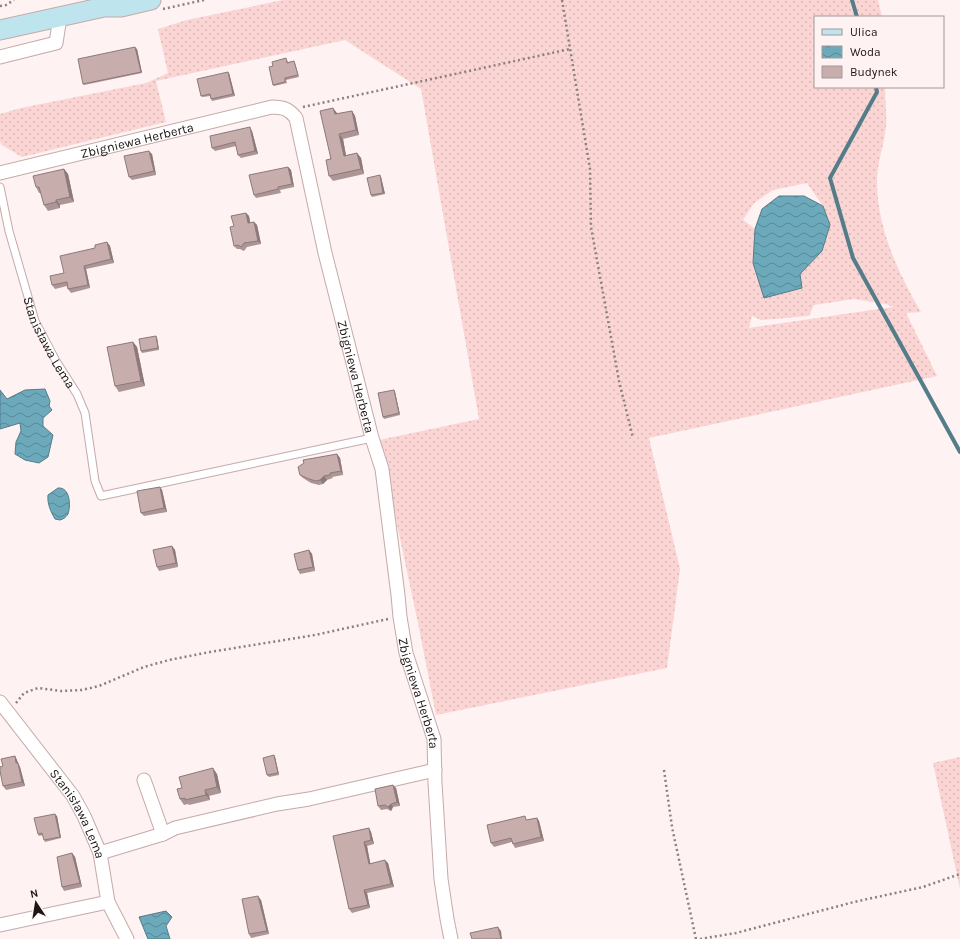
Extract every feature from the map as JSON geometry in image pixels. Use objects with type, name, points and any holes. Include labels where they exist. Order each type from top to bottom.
[{"type":"main road","points":[[0,30],[112,4],[121,7],[151,0]]},
{"type":"street","points":[[0,57],[56,43],[60,17]]},
{"type":"street","name":"Zbigniewa Herberta","points":[[0,173],[272,107],[282,107],[290,110],[296,118],[325,253],[372,438],[382,469],[400,617],[406,653],[434,739],[441,879],[451,939]]},
{"type":"street","name":"Stanisława Lema","points":[[4,707],[73,796],[84,816],[100,853],[108,902],[127,939]]},
{"type":"street","points":[[100,853],[163,834],[175,828],[277,804],[309,799],[435,770]]},
{"type":"street","points":[[144,780],[163,834]]},
{"type":"street","points":[[0,925],[108,902]]},
{"type":"lane","name":"Stanisława Lema","points":[[0,187],[9,231],[35,322],[77,394],[86,413],[95,481],[101,496],[372,438]]},
{"type":"path","points":[[0,6],[14,0]]},
{"type":"path","points":[[562,0],[590,169],[591,227],[619,381],[633,438]]},
{"type":"path","points":[[290,110],[570,49]]},
{"type":"path","points":[[4,707],[24,693],[38,688],[62,691],[82,690],[99,686],[144,667],[169,660],[314,635],[400,617]]},
{"type":"path","points":[[664,770],[672,827],[696,939]]},
{"type":"path","points":[[700,939],[736,933],[854,902],[923,887],[960,874]]},
{"type":"shaded area","points":[[283,0],[878,0],[882,16],[814,16],[814,88],[885,88],[886,127],[877,181],[881,216],[890,250],[904,282],[921,312],[906,313],[937,376],[649,438],[680,569],[667,668],[436,715],[379,440],[479,419],[421,89],[345,40],[156,81],[166,122],[22,157],[2,145],[0,142],[0,114],[21,108],[146,83],[168,73],[158,29],[187,20]],"holes":[[[807,183],[823,206],[830,225],[822,251],[800,274],[753,263],[755,229],[743,220],[754,203],[773,190]],[[854,299],[886,304],[893,307],[749,328],[752,316],[761,320],[809,316],[814,305]]]},
{"type":"shaded area","points":[[960,757],[960,889],[933,763]]},
{"type":"water","points":[[779,196],[804,196],[823,206],[830,225],[822,251],[800,274],[802,288],[764,298],[753,263],[755,229],[762,209]]},
{"type":"water","points":[[45,389],[50,401],[49,406],[52,410],[43,418],[43,426],[53,435],[48,457],[39,463],[25,460],[15,454],[16,442],[21,431],[20,423],[0,429],[0,390],[7,399],[25,390]]},
{"type":"water","points":[[58,488],[65,490],[69,497],[68,514],[65,518],[60,520],[55,519],[48,502],[48,495]]},
{"type":"water","points":[[166,911],[172,917],[166,926],[170,939],[148,939],[139,917]]},
{"type":"building","points":[[135,47],[141,72],[83,84],[78,59]]},
{"type":"building","points":[[286,58],[287,63],[294,61],[298,75],[285,78],[285,82],[273,85],[269,67],[273,66],[272,62]]},
{"type":"building","points":[[228,72],[233,94],[211,99],[210,94],[201,96],[197,79]]},
{"type":"building","points":[[333,108],[335,114],[352,111],[356,130],[339,134],[344,156],[357,153],[361,169],[329,176],[326,160],[331,159],[320,111]]},
{"type":"building","points":[[250,127],[255,151],[238,155],[235,142],[212,148],[210,136]]},
{"type":"building","points":[[149,151],[154,171],[129,177],[124,156]]},
{"type":"building","points":[[288,167],[292,184],[254,195],[249,175]]},
{"type":"building","points":[[64,169],[70,197],[56,200],[56,202],[44,205],[39,187],[36,187],[33,176]]},
{"type":"building","points":[[380,175],[383,193],[371,195],[367,178]]},
{"type":"building","points":[[246,213],[248,223],[254,222],[258,241],[244,243],[241,247],[238,245],[234,246],[230,227],[234,226],[231,216]]},
{"type":"building","points":[[107,242],[111,259],[84,266],[88,285],[68,289],[67,282],[52,285],[50,276],[64,273],[60,256],[95,248],[95,245]]},
{"type":"building","points":[[156,336],[158,348],[141,351],[139,339]]},
{"type":"building","points":[[133,342],[141,381],[115,386],[107,347]]},
{"type":"building","points":[[394,390],[399,413],[383,417],[378,393]]},
{"type":"building","points":[[337,454],[341,471],[330,473],[330,475],[324,476],[320,480],[316,481],[300,475],[298,467],[304,463],[303,460]]},
{"type":"building","points":[[160,487],[164,508],[141,513],[137,491]]},
{"type":"building","points":[[172,546],[176,563],[157,567],[153,550]]},
{"type":"building","points":[[309,550],[313,567],[298,570],[294,554]]},
{"type":"building","points":[[274,755],[278,773],[267,775],[263,758]]},
{"type":"building","points":[[15,756],[22,782],[3,786],[0,771],[0,767],[3,766],[1,759]]},
{"type":"building","points":[[213,768],[217,787],[205,790],[206,795],[185,800],[185,798],[180,799],[177,789],[182,788],[179,777]]},
{"type":"building","points":[[393,785],[397,802],[388,807],[385,805],[378,806],[375,789]]},
{"type":"building","points":[[55,814],[60,837],[44,840],[42,833],[38,834],[34,818]]},
{"type":"building","points":[[525,816],[526,820],[537,818],[541,837],[513,844],[511,838],[491,843],[487,825]]},
{"type":"building","points":[[369,828],[371,840],[364,842],[369,864],[385,860],[391,884],[364,890],[368,905],[349,909],[333,836]]},
{"type":"building","points":[[72,853],[80,883],[62,887],[57,857]]},
{"type":"building","points":[[258,896],[267,931],[249,934],[242,899]]},
{"type":"building","points":[[498,927],[501,939],[472,939],[470,933]]},
{"type":"waterway","points":[[852,0],[857,16]]},
{"type":"waterway","points":[[876,88],[877,92],[830,178],[853,258],[960,452]]}]
